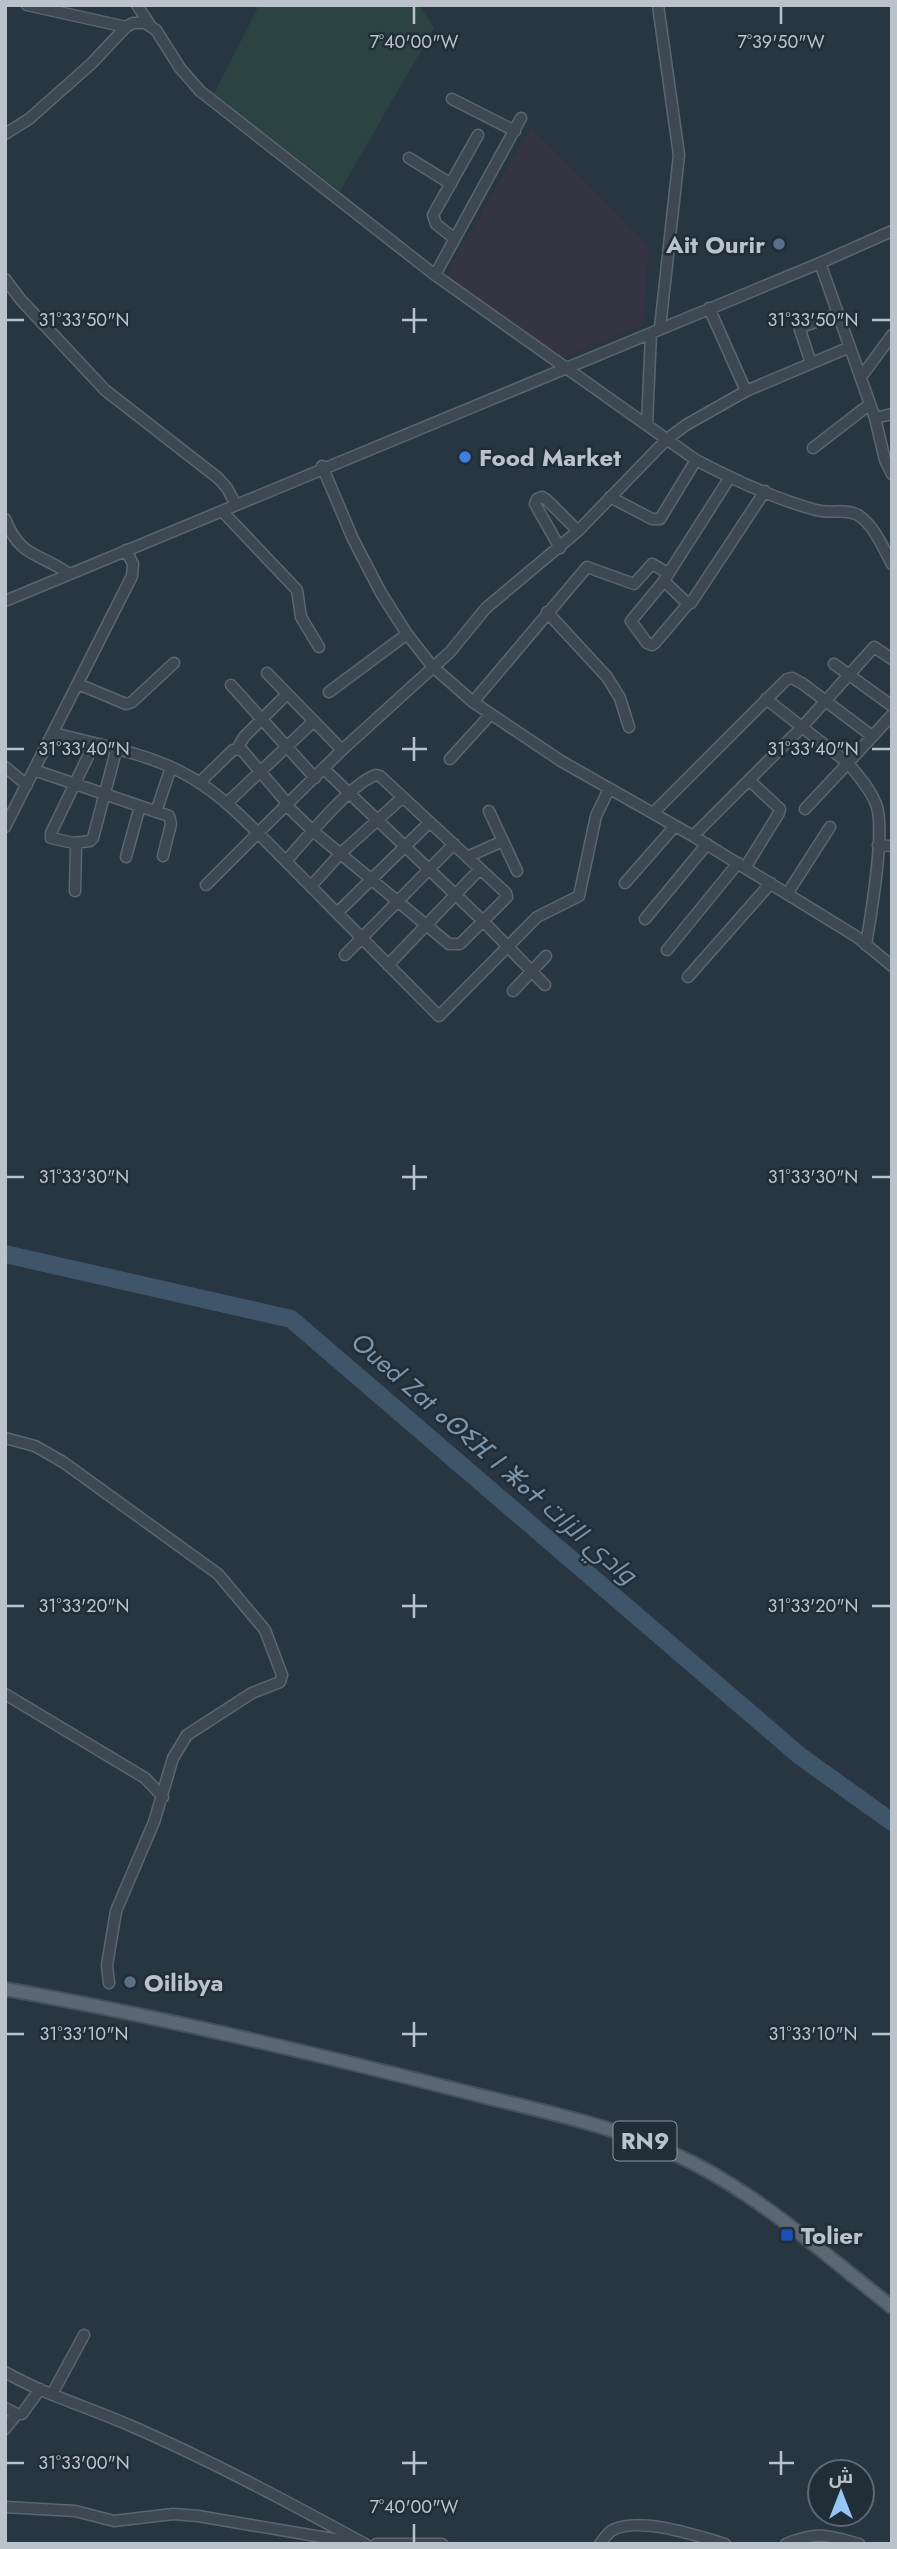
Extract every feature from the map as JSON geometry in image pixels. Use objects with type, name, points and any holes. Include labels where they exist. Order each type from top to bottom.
[{"type":"main road","name":"RN9","points":[[5,1989],[234,2034],[591,2123],[650,2142],[703,2168],[745,2195],[892,2307]]},
{"type":"street","points":[[27,5],[126,27]]},
{"type":"street","points":[[137,5],[180,68],[200,91],[435,275],[696,460],[730,477],[819,511],[857,514],[867,523],[892,564]]},
{"type":"street","points":[[647,424],[656,330],[679,155],[658,5]]},
{"type":"street","points":[[5,134],[29,119],[91,64],[126,27],[138,22],[150,25]]},
{"type":"street","points":[[452,99],[515,131]]},
{"type":"street","points":[[435,275],[521,118]]},
{"type":"street","points":[[455,239],[436,224],[433,215],[478,135]]},
{"type":"street","points":[[409,159],[451,184]]},
{"type":"street","points":[[5,601],[222,511],[322,466],[820,263],[892,231]]},
{"type":"street","points":[[820,263],[875,418],[885,460],[892,474]]},
{"type":"street","points":[[5,279],[87,373],[152,429],[211,472],[227,488],[236,505]]},
{"type":"street","points":[[709,308],[746,391]]},
{"type":"street","points":[[811,363],[800,330],[838,314]]},
{"type":"street","points":[[861,377],[892,335]]},
{"type":"street","points":[[206,885],[342,750],[450,652],[486,608],[560,548],[667,439],[746,391],[850,347]]},
{"type":"street","points":[[813,449],[870,404]]},
{"type":"street","points":[[875,418],[892,414]]},
{"type":"street","points":[[610,497],[652,519],[660,519],[696,460]]},
{"type":"street","points":[[322,466],[353,539],[381,593],[407,634],[432,666],[473,702],[561,761],[707,844],[787,894],[866,945],[892,966]]},
{"type":"street","points":[[730,477],[666,577],[631,621],[646,643],[655,643],[691,603],[765,491]]},
{"type":"street","points":[[560,548],[536,504],[537,499],[542,497],[547,500],[578,531]]},
{"type":"street","points":[[222,511],[297,590],[300,595],[301,617],[319,647]]},
{"type":"street","points":[[5,519],[12,537],[21,548],[55,564],[69,574]]},
{"type":"street","points":[[5,827],[132,576],[133,564],[126,550]]},
{"type":"street","points":[[473,702],[587,567],[634,584],[652,565],[666,577],[688,604]]},
{"type":"street","points":[[547,612],[607,677],[620,698],[629,727]]},
{"type":"street","points":[[329,692],[407,634]]},
{"type":"street","points":[[693,836],[827,701],[874,647],[892,659]]},
{"type":"street","points":[[78,684],[126,704],[132,702],[174,663]]},
{"type":"street","points":[[834,664],[892,706]]},
{"type":"street","points":[[267,673],[342,750]]},
{"type":"street","points":[[653,813],[787,679],[792,678],[803,684],[872,736]]},
{"type":"street","points":[[231,685],[315,778]]},
{"type":"street","points":[[199,783],[237,749],[243,737],[288,694]]},
{"type":"street","points":[[766,699],[848,763],[868,788],[877,806],[880,827],[866,945]]},
{"type":"street","points":[[450,760],[490,715]]},
{"type":"street","points":[[805,809],[892,715]]},
{"type":"street","points":[[227,803],[314,721]]},
{"type":"street","points":[[54,733],[171,767],[227,803],[312,885],[337,914],[439,1016],[537,917],[579,895],[596,816],[609,789]]},
{"type":"street","points":[[94,744],[51,838],[74,843],[90,841],[93,838],[116,751]]},
{"type":"street","points":[[237,749],[246,754],[313,831],[449,944],[460,944],[507,895],[376,775],[350,793],[313,831],[286,861]]},
{"type":"street","points":[[5,767],[27,785]]},
{"type":"street","points":[[156,812],[171,767]]},
{"type":"street","points":[[324,769],[483,921],[545,985]]},
{"type":"street","points":[[34,770],[171,818],[163,856]]},
{"type":"street","points":[[667,950],[741,866],[779,813],[780,808],[749,780]]},
{"type":"street","points":[[312,885],[341,854],[403,797]]},
{"type":"street","points":[[126,857],[139,806]]},
{"type":"street","points":[[489,811],[517,871]]},
{"type":"street","points":[[337,914],[370,878],[430,822]]},
{"type":"street","points":[[625,883],[675,826]]},
{"type":"street","points":[[787,894],[830,827]]},
{"type":"street","points":[[467,857],[503,841]]},
{"type":"street","points":[[74,843],[75,891]]},
{"type":"street","points":[[645,919],[707,844]]},
{"type":"street","points":[[345,955],[454,845]]},
{"type":"street","points":[[878,845],[892,846]]},
{"type":"street","points":[[388,965],[480,869]]},
{"type":"street","points":[[688,977],[771,884]]},
{"type":"street","points":[[513,991],[546,956]]},
{"type":"street","points":[[5,1438],[35,1446],[63,1462],[218,1574],[265,1630],[282,1675],[280,1682],[252,1693],[187,1735],[173,1758],[163,1797],[116,1912],[107,1965],[109,1983]]},
{"type":"street","points":[[5,1694],[145,1778],[163,1797]]},
{"type":"street","points":[[52,2395],[85,2335]]},
{"type":"street","points":[[5,2372],[71,2404],[127,2424],[184,2451],[364,2544]]},
{"type":"street","points":[[5,2429],[17,2414],[25,2412],[40,2389]]},
{"type":"street","points":[[5,2408],[17,2414]]},
{"type":"street","points":[[5,2507],[75,2511],[114,2521],[164,2515],[198,2516],[364,2544]]},
{"type":"street","points":[[600,2544],[611,2531],[637,2525],[672,2529],[725,2544]]},
{"type":"street","points":[[786,2544],[805,2535],[831,2536],[859,2544]]},
{"type":"street","points":[[376,2544],[442,2544]]},
{"type":"shaded area","points":[[531,127],[649,247],[643,325],[560,359],[446,274]]},
{"type":"green space","points":[[259,5],[419,5],[434,28],[340,191],[214,94]]},
{"type":"waterway","name":"Oued Zat ⴰⵙⵉⴼ ⵏ ⵥⴰⵜ وادي الزات","points":[[5,1254],[291,1319],[800,1756],[892,1822]]},
{"type":"place","name":"Ait Ourir","points":[[779,244]]},
{"type":"place","name":"Food Market","points":[[465,457]]},
{"type":"place","name":"Oilibya","points":[[130,1982]]},
{"type":"place","name":"Tolier","points":[[787,2235]]}]
